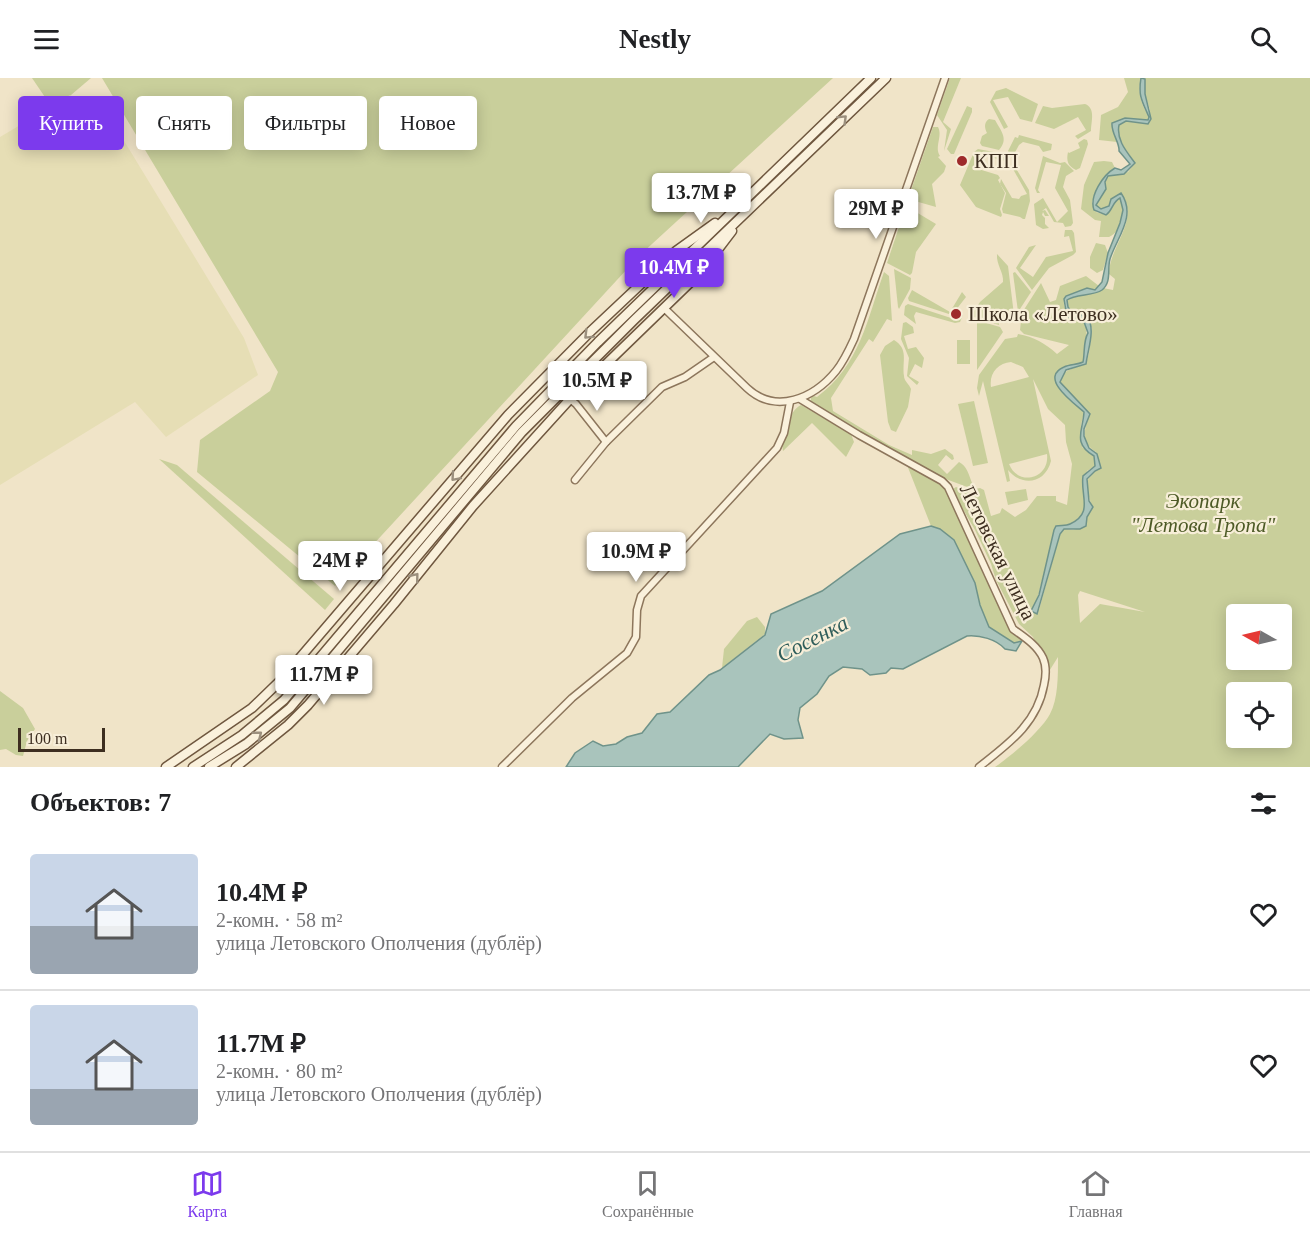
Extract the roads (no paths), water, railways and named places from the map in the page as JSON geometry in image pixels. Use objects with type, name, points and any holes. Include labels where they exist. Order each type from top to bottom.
[{"type":"main road","points":[[209,767],[246,744],[290,708],[522,432],[693,256],[731,212],[871,78]]},
{"type":"main road","points":[[193,767],[242,735],[284,700],[516,426],[598,342],[748,209],[885,78]]},
{"type":"main road","points":[[236,767],[288,725],[308,705],[473,506],[570,399],[700,273],[748,209]]},
{"type":"main road","points":[[166,767],[252,708],[280,681],[508,415],[590,332],[676,251],[731,212]]},
{"type":"main road","points":[[676,251],[693,256],[700,265],[700,273]]},
{"type":"street","points":[[664,308],[751,392],[758,396],[772,402],[790,402],[800,399],[827,381],[842,363],[854,339],[945,78]]},
{"type":"street","points":[[575,480],[606,442],[662,387],[685,377],[714,357]]},
{"type":"street","points":[[570,399],[606,442]]},
{"type":"street","name":"Летовская улица","points":[[800,399],[942,481],[948,487],[1013,629],[1033,644],[1042,658],[1046,674],[1041,701],[1029,723],[979,767]]},
{"type":"street","points":[[502,767],[572,698],[627,654],[636,637],[637,610],[641,596],[777,448],[784,433],[790,402]]},
{"type":"water","points":[[1141,78],[1145,79],[1145,94],[1151,119],[1148,124],[1126,121],[1119,125],[1121,141],[1135,163],[1124,174],[1108,176],[1105,182],[1106,189],[1096,205],[1101,209],[1109,206],[1111,199],[1121,193],[1127,210],[1124,226],[1110,259],[1107,283],[1099,292],[1067,300],[1073,315],[1087,315],[1091,327],[1091,339],[1086,364],[1066,370],[1060,382],[1090,414],[1084,429],[1084,436],[1089,448],[1097,454],[1101,468],[1087,479],[1089,501],[1093,507],[1087,517],[1086,526],[1080,529],[1064,529],[1060,534],[1037,614],[1031,611],[1039,595],[1054,530],[1056,526],[1070,524],[1082,515],[1084,509],[1083,476],[1095,466],[1094,456],[1087,451],[1081,441],[1084,412],[1061,391],[1055,378],[1057,372],[1064,367],[1083,362],[1088,333],[1083,319],[1067,317],[1064,299],[1066,296],[1087,288],[1095,290],[1102,282],[1108,253],[1123,210],[1120,198],[1106,215],[1094,210],[1093,199],[1098,186],[1110,171],[1115,168],[1121,170],[1130,164],[1119,151],[1112,123],[1125,118],[1148,120],[1149,117],[1140,94]]},
{"type":"water","name":"Сосенка","points":[[931,526],[940,529],[954,540],[975,583],[980,605],[989,627],[1014,643],[1022,641],[1016,651],[1005,649],[988,638],[967,636],[903,669],[891,668],[886,673],[870,675],[862,669],[843,667],[829,676],[817,694],[800,708],[798,720],[803,738],[784,739],[770,734],[738,767],[566,767],[575,753],[593,741],[603,746],[616,744],[627,737],[642,733],[657,714],[670,712],[709,675],[720,670],[765,635],[771,614],[822,591],[900,534]]},
{"type":"place","name":"КПП","points":[[962,161]]},
{"type":"place","name":"Школа «Летово»","points":[[956,314]]},
{"type":"park label","name":"Экопарк \"Летова Тропа\"","points":[[1203,513]]}]
